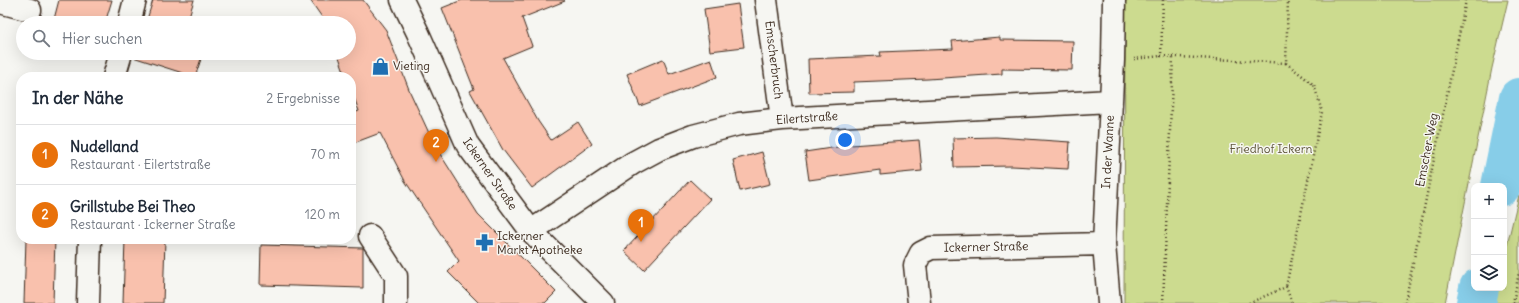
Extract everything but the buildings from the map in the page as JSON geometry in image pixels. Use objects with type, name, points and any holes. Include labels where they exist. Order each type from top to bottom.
[{"type":"street","points":[[131,16],[135,0]]},
{"type":"street","name":"Ickerner Straße","points":[[402,0],[468,146],[531,231],[603,303]]},
{"type":"street","name":"Emscherbruch","points":[[766,0],[782,119]]},
{"type":"street","name":"In der Wanne","points":[[1109,303],[1104,244],[1113,60],[1114,0]]},
{"type":"street","points":[[0,2],[30,10]]},
{"type":"street","points":[[115,72],[119,60]]},
{"type":"street","name":"Eilertstraße","points":[[531,231],[633,163],[659,149],[693,136],[739,124],[782,119],[1110,102]]},
{"type":"street","points":[[370,236],[396,276],[396,303]]},
{"type":"street","points":[[88,303],[90,244]]},
{"type":"street","name":"Ickerner Straße","points":[[919,303],[915,265],[921,253],[931,248],[1104,244]]},
{"type":"path","points":[[1163,0],[1161,56],[1286,63],[1314,85],[1322,112],[1286,287],[1292,303]]},
{"type":"path","points":[[1286,63],[1288,0]]},
{"type":"path","name":"Emscher-Weg","points":[[1405,303],[1466,0]]},
{"type":"path","points":[[1163,303],[1173,57]]},
{"type":"path","points":[[1513,303],[1519,272]]},
{"type":"path","points":[[1249,303],[1286,287]]},
{"type":"green space","name":"Friedhof Ickern","points":[[1125,0],[1508,0],[1492,68],[1445,303],[1124,303]]},
{"type":"green space","points":[[1519,195],[1519,303],[1494,303],[1497,291],[1507,291],[1507,245]]},
{"type":"waterway","points":[[1502,183],[1519,98]]},
{"type":"waterway","points":[[1476,303],[1478,291]]},
{"type":"place","name":"Vieting","points":[[380,66]]},
{"type":"place","name":"Grillstube Bei Theo","points":[[436,162]]},
{"type":"place","name":"Nudelland","points":[[641,242]]},
{"type":"place","name":"Ickerner Markt Apotheke","points":[[484,243]]}]
